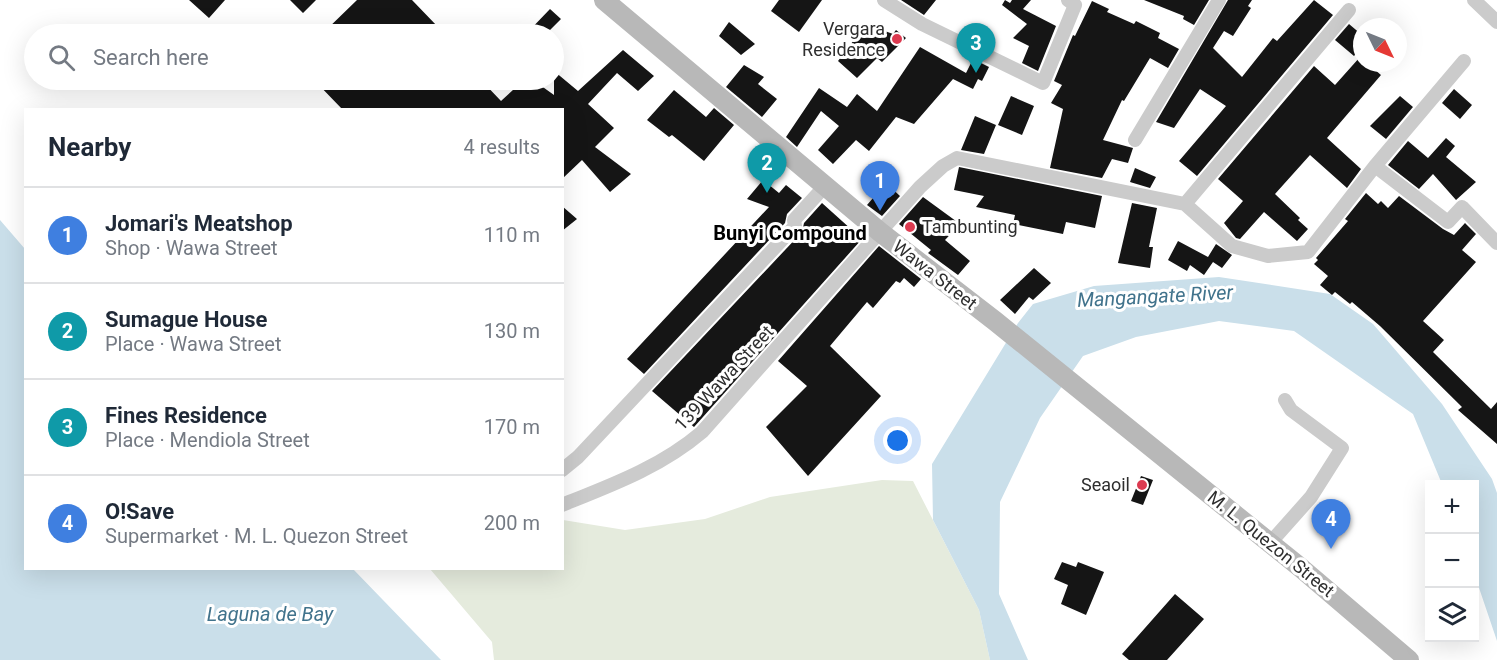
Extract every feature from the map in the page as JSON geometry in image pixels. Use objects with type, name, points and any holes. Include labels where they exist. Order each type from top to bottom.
[{"type":"main road","name":"Wawa Street","points":[[604,0],[880,232],[1004,328],[1130,431]]},
{"type":"main road","name":"M. L. Quezon Street","points":[[1130,431],[1270,543],[1409,660]]},
{"type":"street","points":[[884,0],[922,24],[1043,83],[1075,5],[1068,0]]},
{"type":"street","points":[[1135,140],[1219,0]]},
{"type":"street","points":[[1474,0],[1497,22]]},
{"type":"street","points":[[1349,10],[1185,204],[1232,246],[1268,256],[1308,252],[1375,166],[1464,61]]},
{"type":"street","name":"139 Wawa Street","points":[[564,504],[628,478],[677,453],[702,432],[920,187],[957,158],[1185,204]]},
{"type":"street","points":[[1375,166],[1448,222],[1462,207],[1497,243]]},
{"type":"street","points":[[564,468],[578,457],[795,226],[794,220],[825,186]]},
{"type":"street","points":[[1270,543],[1311,497],[1342,448],[1291,410],[1285,399]]},
{"type":"shaded area","points":[[882,480],[913,481],[979,610],[990,660],[494,660],[492,642],[431,570],[564,570],[564,520],[625,530],[705,519],[770,497]]},
{"type":"water","name":"Laguna de Bay","points":[[0,220],[24,248],[24,570],[354,570],[441,660],[0,660]]},
{"type":"water","name":"Mangangate River","points":[[1219,277],[1330,294],[1373,324],[1442,404],[1492,479],[1497,493],[1497,641],[1479,588],[1479,480],[1440,480],[1413,414],[1294,331],[1219,321],[1136,337],[1083,356],[1040,418],[1000,502],[999,594],[1028,660],[990,660],[979,610],[933,520],[932,464],[1018,323],[1033,304],[1094,286]]},
{"type":"building","points":[[189,0],[225,0],[209,18]]},
{"type":"building","points":[[290,0],[316,0],[303,13]]},
{"type":"building","points":[[357,0],[412,0],[435,24],[332,24]]},
{"type":"building","points":[[779,0],[822,0],[799,32],[771,11]]},
{"type":"building","points":[[901,0],[936,0],[924,15]]},
{"type":"building","points":[[1005,0],[1010,3],[1012,0],[1031,0],[1023,9],[1056,26],[1038,71],[1022,63],[1029,46],[1013,38],[1027,24],[1002,5]]},
{"type":"building","points":[[1144,0],[1209,0],[1194,25],[1183,19],[1184,16]]},
{"type":"building","points":[[1228,0],[1252,0],[1248,6],[1251,8],[1233,36],[1224,31],[1213,48],[1242,77],[1273,38],[1277,41],[1314,0],[1333,15],[1197,176],[1179,161],[1226,106],[1200,89],[1174,128],[1156,122]]},
{"type":"building","points":[[1092,1],[1109,9],[1107,12],[1134,24],[1136,21],[1160,33],[1158,38],[1179,49],[1168,68],[1150,58],[1124,101],[1122,100],[1103,140],[1133,148],[1128,163],[1112,159],[1102,178],[1050,168],[1063,109],[1051,103],[1062,85],[1054,81],[1073,35],[1075,36]]},
{"type":"building","points":[[550,9],[561,19],[556,24],[536,24]]},
{"type":"building","points":[[729,22],[755,44],[741,55],[719,36]]},
{"type":"building","points":[[866,24],[893,34],[896,30],[906,38],[882,62],[877,58],[857,78],[838,61]]},
{"type":"building","points":[[1349,24],[1353,27],[1353,55],[1335,40]]},
{"type":"building","points":[[920,47],[966,73],[973,59],[989,67],[982,81],[978,79],[973,89],[953,79],[914,124],[896,117],[869,151],[856,140],[833,164],[818,150],[839,126],[821,111],[797,147],[786,137],[819,88],[847,107],[857,94],[877,111]]},
{"type":"building","points":[[623,50],[654,76],[638,91],[617,73],[588,104],[614,128],[595,147],[631,174],[610,192],[582,160],[564,177],[564,108],[341,108],[324,90],[491,90],[501,101],[513,90],[547,90],[554,95],[554,90],[564,90],[564,79],[578,91]]},
{"type":"building","points":[[744,65],[764,77],[758,84],[777,99],[762,117],[726,87]]},
{"type":"building","points":[[1353,65],[1353,72],[1378,72],[1381,75],[1327,138],[1361,169],[1347,188],[1310,155],[1275,194],[1308,229],[1297,241],[1264,212],[1240,239],[1236,238],[1224,223],[1243,201],[1218,179],[1314,66],[1335,85]]},
{"type":"building","points":[[1454,89],[1472,105],[1460,119],[1442,103]]},
{"type":"building","points":[[674,90],[706,117],[714,108],[734,125],[704,161],[672,135],[669,137],[647,120]]},
{"type":"building","points":[[1011,96],[1034,106],[1022,135],[998,125]]},
{"type":"building","points":[[1400,96],[1413,107],[1386,139],[1370,126]]},
{"type":"building","points":[[975,116],[996,125],[984,154],[961,150]]},
{"type":"building","points":[[1446,138],[1455,146],[1446,157],[1476,182],[1456,200],[1433,174],[1419,189],[1388,165],[1408,141],[1428,158]]},
{"type":"building","points":[[959,167],[1102,196],[1095,228],[1066,222],[1063,234],[1013,224],[1015,215],[976,207],[984,196],[954,190]]},
{"type":"building","points":[[1135,168],[1156,177],[1150,188],[1130,182]]},
{"type":"building","points":[[763,180],[779,193],[786,185],[802,198],[787,214],[785,223],[644,374],[627,359],[769,207],[747,199]]},
{"type":"building","points":[[886,183],[900,196],[882,216],[867,205]]},
{"type":"building","points":[[1366,193],[1378,204],[1381,201],[1388,208],[1399,196],[1454,235],[1465,223],[1476,234],[1462,250],[1476,262],[1423,321],[1444,340],[1433,352],[1491,409],[1497,402],[1497,444],[1458,410],[1462,407],[1380,326],[1352,302],[1350,304],[1335,292],[1332,295],[1320,285],[1328,276],[1314,264],[1318,260],[1316,258],[1348,221],[1345,219]]},
{"type":"building","points":[[923,197],[960,224],[945,240],[970,261],[958,275],[928,253],[931,250],[899,224]]},
{"type":"building","points":[[822,203],[862,239],[694,427],[652,391],[802,232],[804,223]]},
{"type":"building","points":[[1132,203],[1157,208],[1149,247],[1153,247],[1150,268],[1118,263]]},
{"type":"building","points":[[564,208],[577,219],[564,229]]},
{"type":"building","points":[[1178,241],[1208,257],[1216,244],[1232,255],[1222,268],[1213,262],[1204,275],[1190,265],[1187,271],[1168,260]]},
{"type":"building","points":[[879,246],[921,279],[914,287],[904,278],[900,283],[896,281],[873,308],[867,302],[830,346],[881,396],[808,476],[766,427],[807,386],[778,361]]},
{"type":"building","points":[[1034,268],[1051,283],[1033,300],[1029,297],[1015,314],[1000,300]]},
{"type":"building","points":[[1141,476],[1153,480],[1143,505],[1131,501]]},
{"type":"building","points":[[1062,562],[1076,567],[1078,562],[1104,572],[1086,615],[1061,604],[1068,585],[1054,579]]},
{"type":"building","points":[[1175,594],[1204,619],[1167,660],[1129,660],[1122,654]]},
{"type":"place","name":"Vergara Residence","points":[[897,39]]},
{"type":"place","name":"Fines Residence","points":[[976,73]]},
{"type":"place","name":"Sumague House","points":[[767,193]]},
{"type":"place","name":"Jomari's Meatshop","points":[[880,211]]},
{"type":"place","name":"Tambunting","points":[[910,227]]},
{"type":"place","name":"Seaoil","points":[[1142,485]]},
{"type":"place","name":"O!Save","points":[[1331,549]]},
{"type":"district","name":"Bunyi Compound","points":[[790,233]]}]
